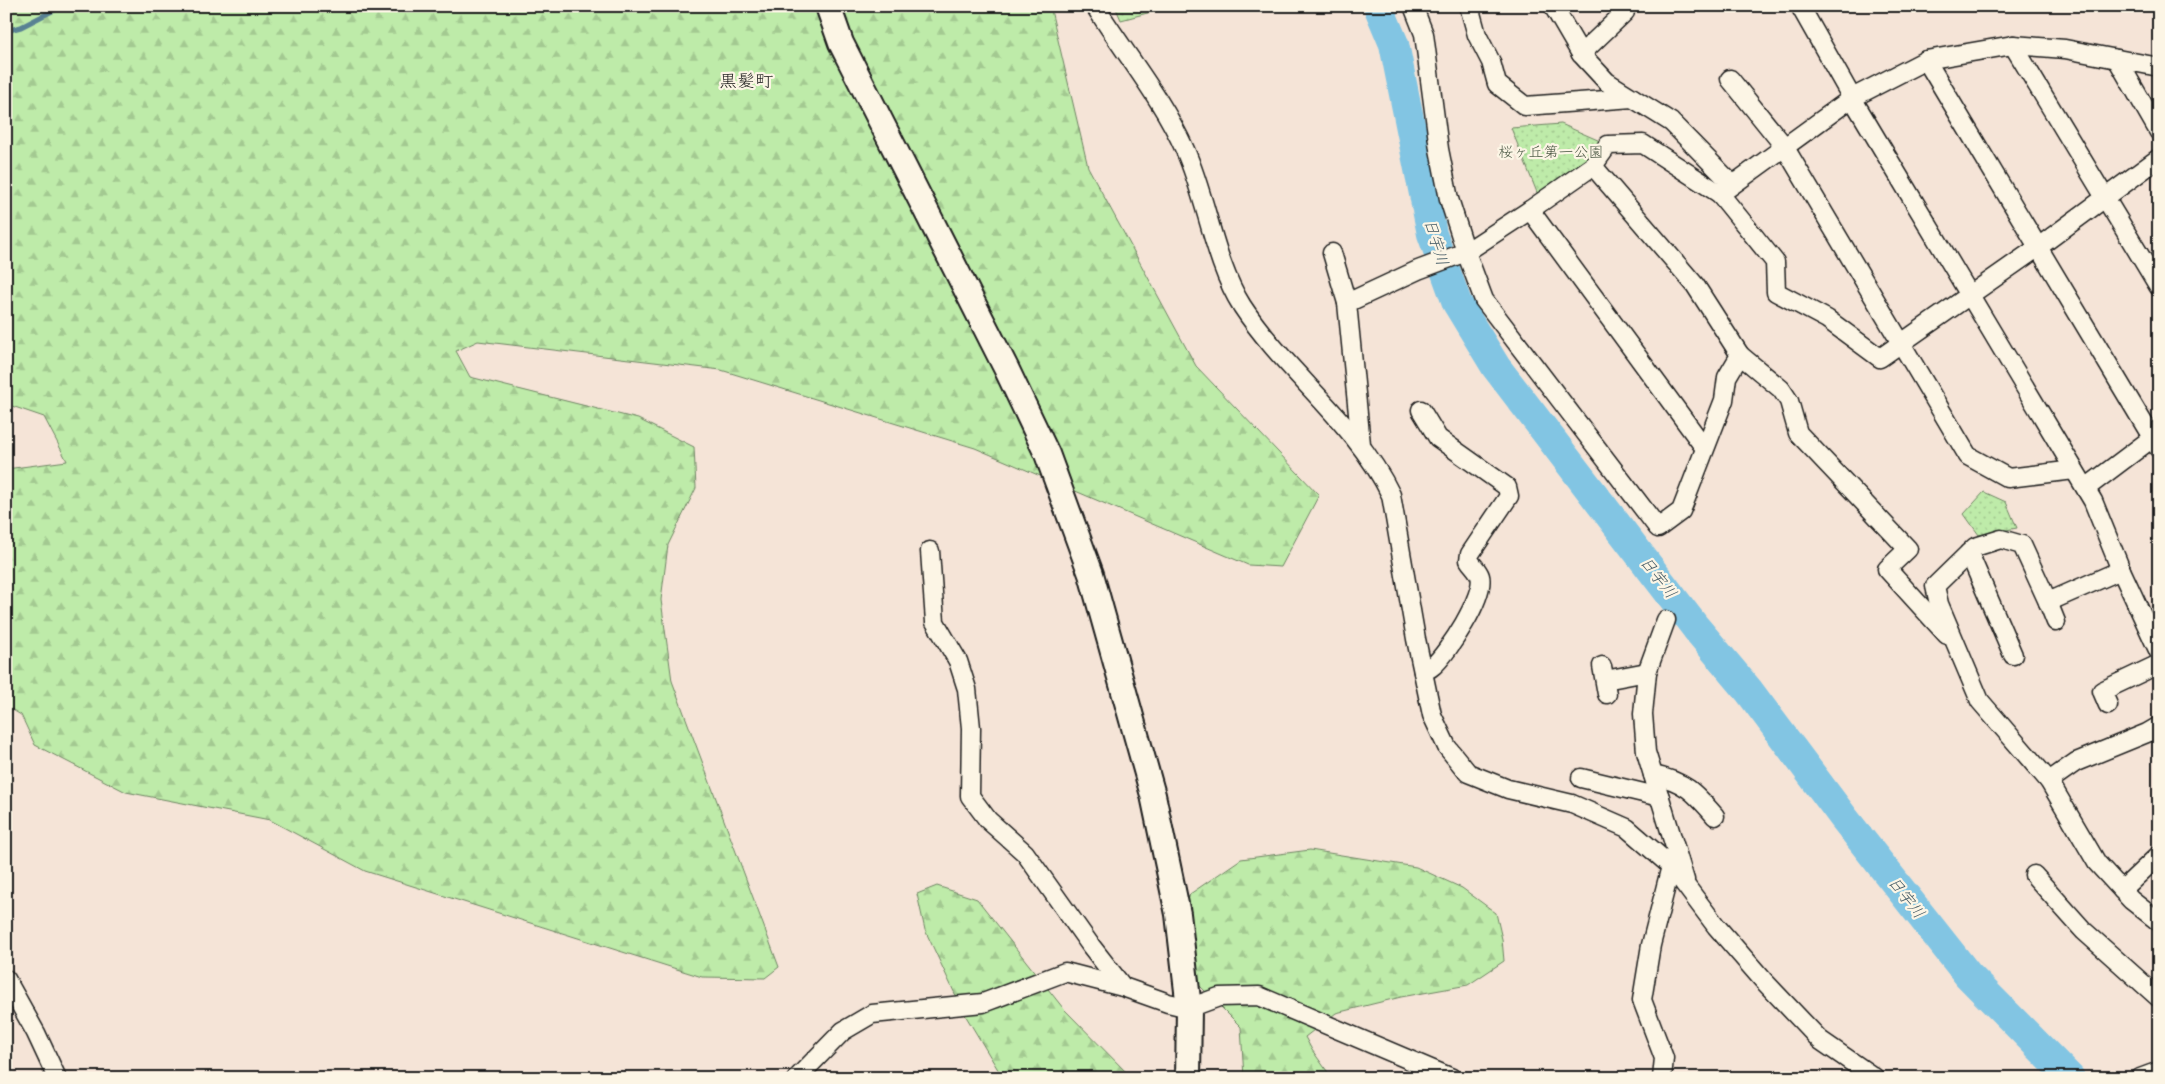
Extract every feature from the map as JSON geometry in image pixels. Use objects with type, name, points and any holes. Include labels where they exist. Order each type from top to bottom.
[{"type":"street","points":[[828,6],[841,43],[1002,359],[1047,454],[1091,574],[1153,795],[1178,914],[1189,1008],[1188,1069]]},
{"type":"street","points":[[1095,6],[1146,79],[1185,150],[1208,213],[1227,277],[1242,305],[1299,376],[1360,444],[1381,474],[1391,495],[1432,715],[1447,747],[1468,773],[1508,789],[1572,804],[1627,828],[1671,866],[1688,890],[1763,980],[1820,1040],[1875,1078]]},
{"type":"street","points":[[1413,6],[1424,34],[1439,149],[1449,199],[1484,300],[1658,528],[1681,511],[1724,400],[1727,377],[1740,355]]},
{"type":"street","points":[[1469,6],[1477,36],[1491,62],[1497,84],[1525,106],[1632,98]]},
{"type":"street","points":[[1553,6],[1581,54],[1607,82],[1671,122],[1726,189],[1774,262],[1776,292],[1827,319],[1880,358],[2037,248],[2159,158]]},
{"type":"street","points":[[1800,6],[1852,98],[2086,488],[2159,652]]},
{"type":"street","points":[[1581,54],[1625,12]]},
{"type":"street","points":[[1726,189],[1852,98],[1926,60],[2013,45],[2065,49],[2159,67]]},
{"type":"street","points":[[2013,45],[2159,287]]},
{"type":"street","points":[[2117,59],[2159,132]]},
{"type":"street","points":[[1926,60],[2037,248],[2157,440],[2086,488]]},
{"type":"street","points":[[1730,79],[1784,146],[1968,456],[2008,478],[2074,470]]},
{"type":"street","points":[[1347,303],[1418,270],[1466,252],[1593,166],[1608,145],[1643,144],[1726,189]]},
{"type":"street","points":[[1593,166],[1696,285],[1740,355],[1782,389],[1789,401],[1798,433],[1908,549],[1887,570],[1957,646]]},
{"type":"street","points":[[1530,210],[1704,448]]},
{"type":"street","points":[[1332,253],[1347,303],[1360,444]]},
{"type":"street","points":[[1421,410],[1438,438],[1507,487],[1509,496],[1470,554],[1469,560],[1480,575],[1480,583],[1473,607],[1462,629],[1445,652],[1432,667],[1423,672]]},
{"type":"street","points":[[2056,622],[2022,545],[2001,539],[1975,547],[1935,586],[1939,604],[1980,701],[2049,781],[2097,863],[2122,890],[2159,922]]},
{"type":"street","points":[[930,551],[935,622],[958,661],[968,689],[971,728],[970,796],[988,820],[1026,853],[1091,946],[1123,987]]},
{"type":"street","points":[[1969,552],[1996,630],[2013,656]]},
{"type":"street","points":[[2048,602],[2121,570]]},
{"type":"street","points":[[1666,620],[1647,672],[1643,714],[1646,752],[1688,890]]},
{"type":"street","points":[[2108,705],[2102,691],[2159,664]]},
{"type":"street","points":[[1604,680],[1647,672]]},
{"type":"street","points":[[2049,781],[2076,762],[2147,733],[2159,726]]},
{"type":"street","points":[[1653,775],[1672,779],[1696,794],[1715,816]]},
{"type":"street","points":[[1581,778],[1660,797]]},
{"type":"street","points":[[2122,890],[2156,849]]},
{"type":"street","points":[[1662,1078],[1664,1058],[1653,1024],[1642,1000],[1651,944],[1671,866]]},
{"type":"street","points":[[2034,875],[2084,930],[2159,998]]},
{"type":"street","points":[[797,1078],[843,1031],[872,1014],[984,1002],[1065,972],[1123,987],[1168,1003],[1189,1008],[1219,997],[1259,996],[1452,1078]]},
{"type":"street","points":[[6,979],[36,1033],[57,1078]]},
{"type":"street","points":[[2140,1078],[2159,1071]]},
{"type":"green space","points":[[6,6],[1050,6],[1088,167],[1196,366],[1319,495],[1281,567],[1248,565],[975,448],[721,370],[478,341],[456,351],[470,377],[638,419],[694,447],[696,488],[668,545],[661,600],[672,681],[779,967],[765,978],[702,977],[365,871],[270,820],[126,792],[35,745],[21,715],[6,706],[6,469],[67,461],[44,417],[6,404]]},
{"type":"green space","points":[[1115,6],[1174,6],[1121,20]]},
{"type":"green space","name":"桜ヶ丘第一公園","points":[[1561,124],[1600,141],[1589,161],[1538,195],[1511,128]]},
{"type":"green space","points":[[1984,492],[2006,502],[2017,528],[1979,535],[1964,514]]},
{"type":"green space","points":[[1310,850],[1416,867],[1462,888],[1496,913],[1502,939],[1504,961],[1468,985],[1401,997],[1336,1013],[1305,1037],[1332,1078],[1244,1078],[1241,1027],[1199,985],[1177,934],[1190,894],[1241,859]]},
{"type":"green space","points":[[937,886],[977,899],[1063,1008],[1132,1078],[1003,1078],[964,1013],[925,930],[917,894]]},
{"type":"waterway","points":[[6,31],[21,27],[62,6]]},
{"type":"waterway","name":"日宇川","points":[[1378,6],[1394,44],[1432,234],[1457,303],[1496,367],[1696,628],[1749,691],[1844,818],[1968,975],[2070,1078]]},
{"type":"district","name":"黒髪町","points":[[746,81]]}]
